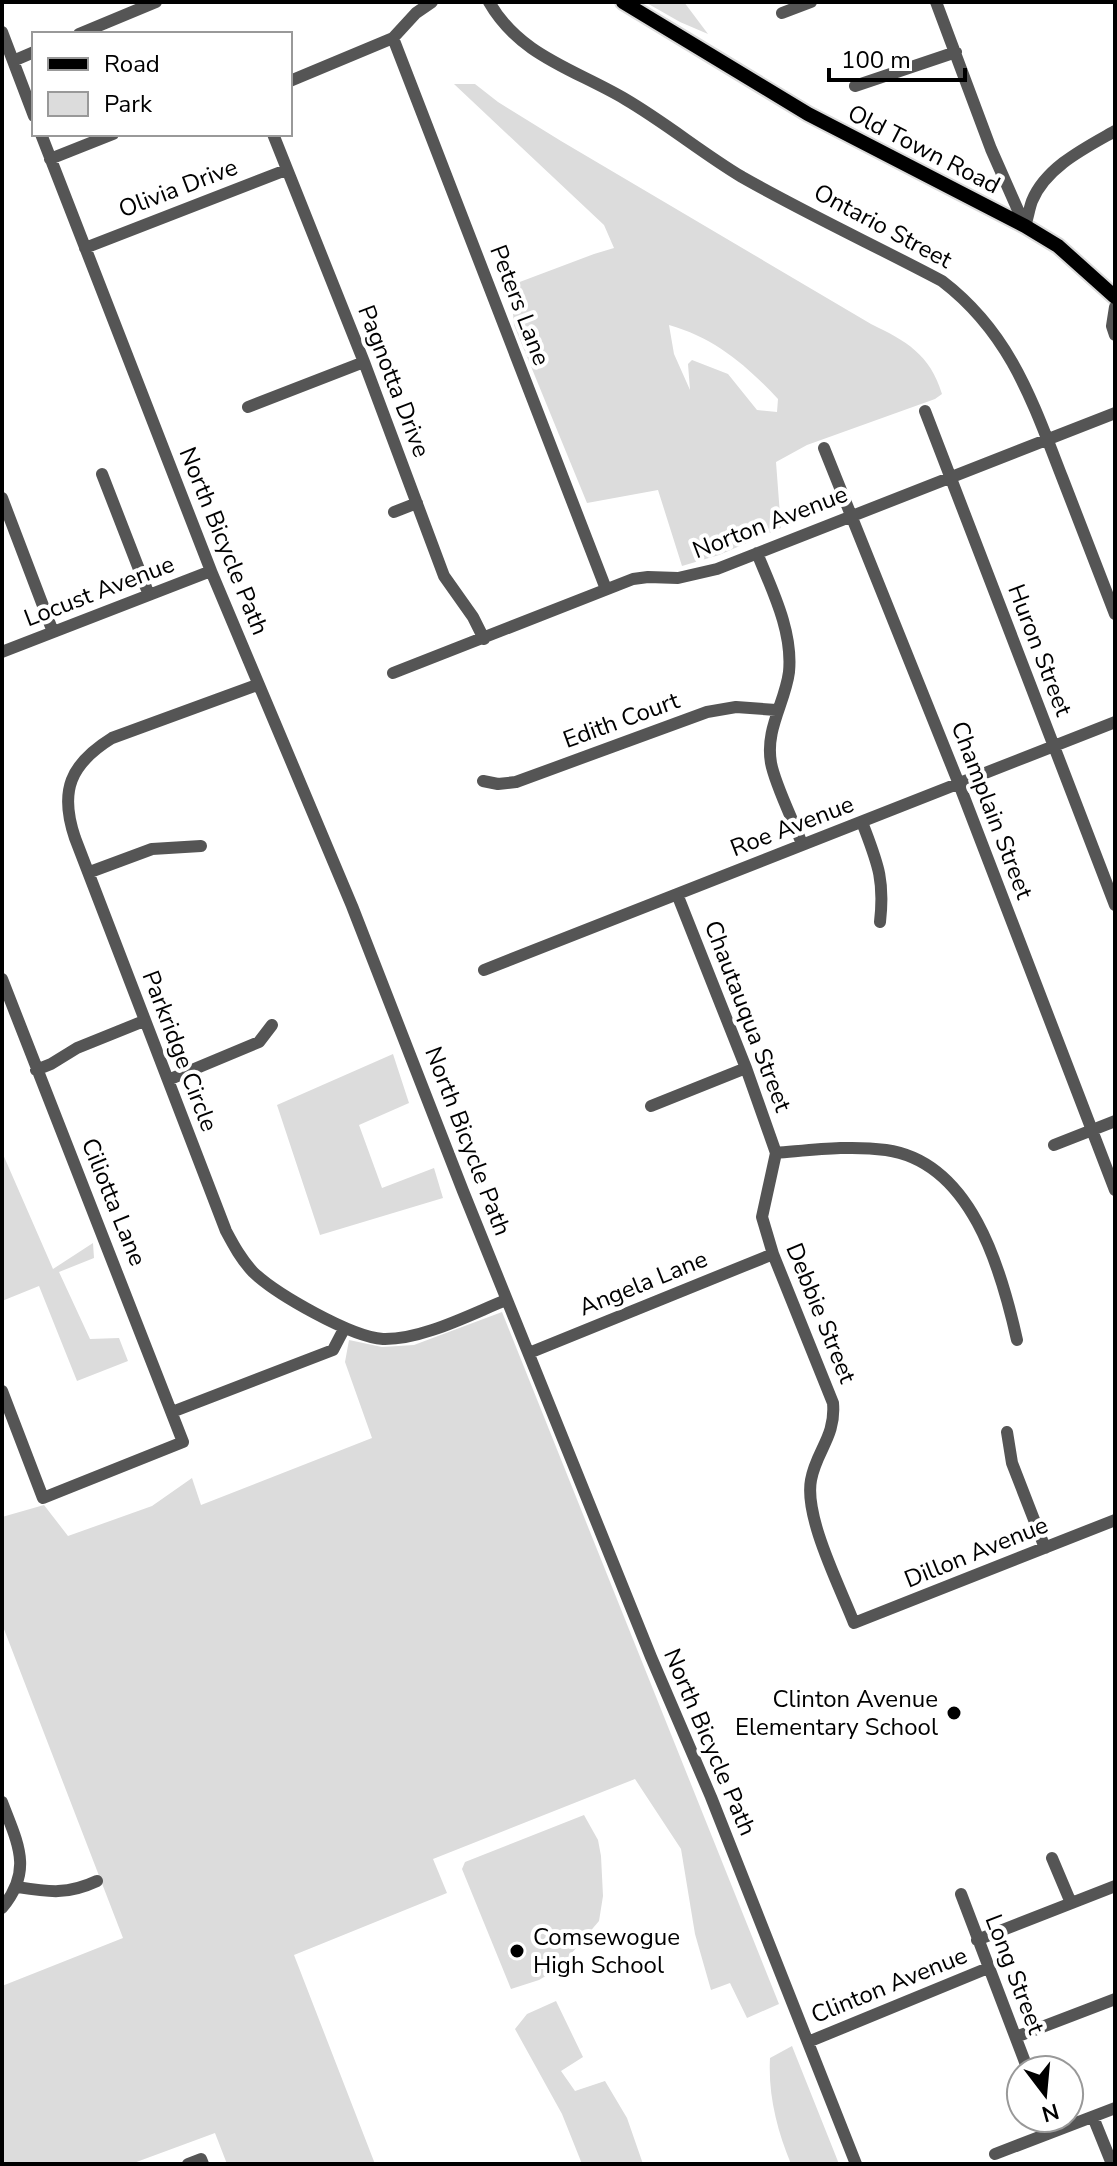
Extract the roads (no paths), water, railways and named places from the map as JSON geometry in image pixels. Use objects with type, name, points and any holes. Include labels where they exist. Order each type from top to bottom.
[{"type":"main road","name":"Old Town Road","points":[[623,2],[808,114],[1025,226],[1058,246],[1115,297]]},
{"type":"street","points":[[84,32],[156,2]]},
{"type":"street","points":[[292,80],[393,38],[416,13],[432,2]]},
{"type":"street","name":"Ontario Street","points":[[489,2],[510,31],[536,52],[626,100],[742,176],[942,281],[968,301],[992,329],[1018,370],[1115,614]]},
{"type":"street","points":[[782,13],[811,2]]},
{"type":"street","points":[[938,3],[991,149],[1025,226]]},
{"type":"street","points":[[2,32],[32,111]]},
{"type":"street","name":"Peters Lane","points":[[393,38],[606,589]]},
{"type":"street","points":[[855,86],[956,52]]},
{"type":"street","points":[[13,61],[32,53]]},
{"type":"street","points":[[1025,226],[1032,199],[1045,181],[1080,150],[1115,131]]},
{"type":"street","name":"North Bicycle Path","points":[[42,136],[211,571],[352,906],[506,1300],[856,2164]]},
{"type":"street","points":[[50,159],[108,136]]},
{"type":"street","name":"Pagnotta Drive","points":[[274,136],[364,362],[444,576],[473,617],[484,639]]},
{"type":"street","name":"Olivia Drive","points":[[85,248],[286,170]]},
{"type":"street","points":[[1115,307],[1112,326],[1115,335]]},
{"type":"street","points":[[252,406],[364,362]]},
{"type":"street","name":"Huron Street","points":[[925,411],[1115,905]]},
{"type":"street","name":"Norton Avenue","points":[[393,673],[606,589],[648,577],[694,575],[757,553],[1115,413]]},
{"type":"street","name":"Champlain Street","points":[[824,448],[959,784],[1115,1190]]},
{"type":"street","points":[[102,474],[149,595]]},
{"type":"street","points":[[2,498],[53,632]]},
{"type":"street","points":[[394,512],[417,503]]},
{"type":"street","points":[[757,553],[784,621],[789,645],[789,671],[770,738],[771,764],[802,844]]},
{"type":"street","name":"Locust Avenue","points":[[2,652],[211,571]]},
{"type":"street","name":"Parkridge Circle","points":[[257,685],[112,738],[81,762],[68,789],[67,805],[70,822],[144,1021],[226,1231],[238,1253],[265,1283],[344,1329],[383,1339],[404,1337],[506,1300]]},
{"type":"street","name":"Edith Court","points":[[483,781],[498,784],[516,782],[707,712],[736,707],[776,710]]},
{"type":"street","name":"Roe Avenue","points":[[484,970],[1115,722]]},
{"type":"street","points":[[862,822],[881,871],[883,893],[880,922]]},
{"type":"street","points":[[90,872],[152,849],[201,846]]},
{"type":"street","name":"Chautauqua Street","points":[[677,894],[776,1153]]},
{"type":"street","name":"Ciliotta Lane","points":[[2,979],[183,1442],[43,1498],[2,1391]]},
{"type":"street","points":[[36,1070],[77,1048],[144,1021]]},
{"type":"street","points":[[168,1080],[259,1042],[272,1025]]},
{"type":"street","points":[[651,1106],[746,1068]]},
{"type":"street","points":[[1054,1145],[1115,1121]]},
{"type":"street","points":[[776,1153],[851,1147],[889,1150],[917,1159],[954,1185],[969,1206],[1006,1287],[1017,1340]]},
{"type":"street","name":"Debbie Street","points":[[776,1153],[762,1217],[773,1254],[833,1403],[833,1425],[813,1470],[810,1504],[854,1623]]},
{"type":"street","name":"Angela Lane","points":[[529,1353],[773,1254]]},
{"type":"street","points":[[172,1412],[333,1350],[344,1329]]},
{"type":"street","points":[[1007,1432],[1012,1463],[1045,1548]]},
{"type":"street","name":"Dillon Avenue","points":[[854,1623],[1115,1520]]},
{"type":"street","points":[[2,1802],[19,1847],[20,1867],[17,1887],[2,1908]]},
{"type":"street","points":[[1052,1858],[1071,1903]]},
{"type":"street","points":[[17,1887],[60,1892],[77,1890],[97,1881]]},
{"type":"street","name":"Clinton Avenue","points":[[977,1940],[1115,1886]]},
{"type":"street","name":"Long Street","points":[[961,1894],[1022,2054]]},
{"type":"street","name":"Clinton Avenue","points":[[808,2042],[988,1968]]},
{"type":"street","points":[[1016,2037],[1115,1999]]},
{"type":"street","points":[[1085,2120],[1115,2108]]},
{"type":"street","points":[[1093,2117],[1112,2164]]},
{"type":"street","points":[[995,2154],[1048,2134]]},
{"type":"street","points":[[188,2164],[201,2159],[203,2164]]},
{"type":"place","name":"Clinton Avenue Elementary School","points":[[954,1713]]},
{"type":"place","name":"Comsewogue High School","points":[[517,1951]]}]
